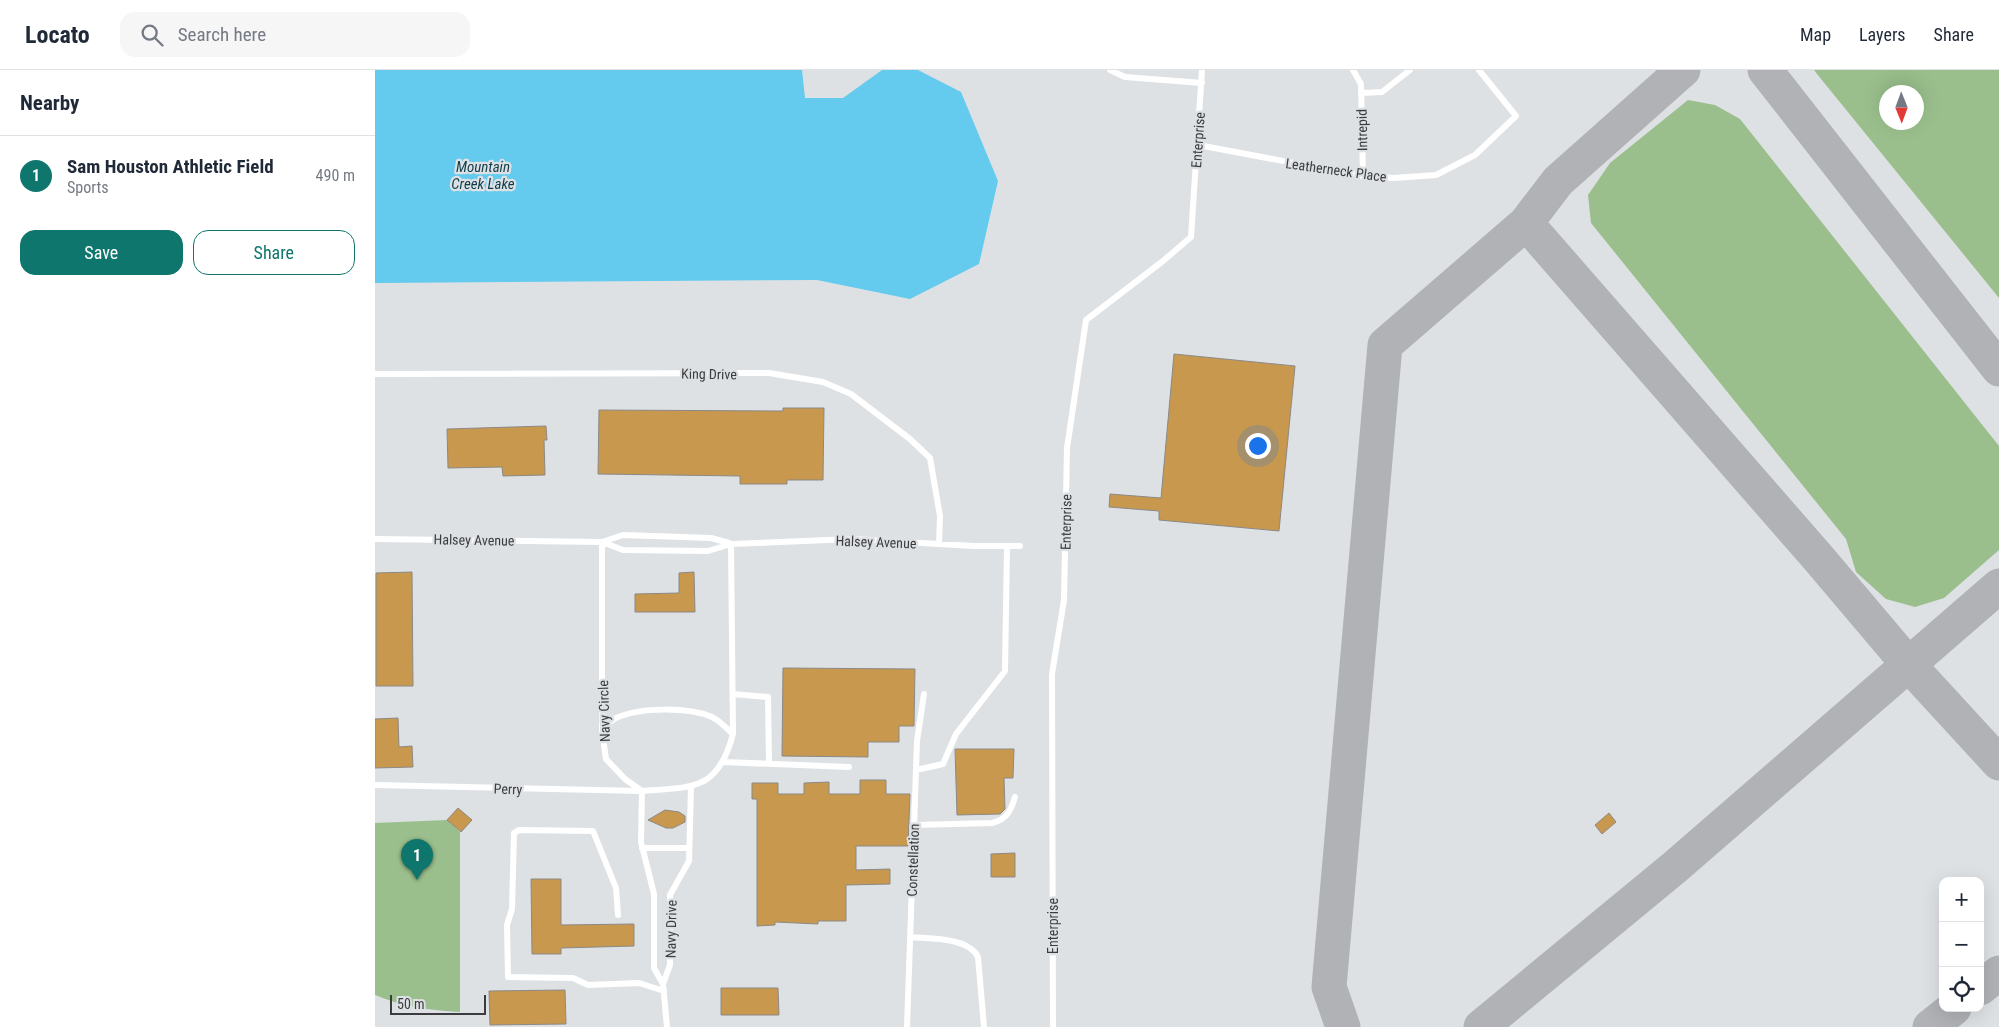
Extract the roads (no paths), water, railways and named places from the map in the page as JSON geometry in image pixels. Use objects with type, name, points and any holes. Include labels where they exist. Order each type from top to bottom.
[{"type":"lane","points":[[1110,70],[1125,77],[1202,83]]},
{"type":"lane","name":"Enterprise","points":[[1053,1027],[1052,674],[1064,600],[1067,448],[1085,320],[1163,261],[1191,237],[1202,70]]},
{"type":"lane","points":[[1362,93],[1382,92],[1410,70]]},
{"type":"lane","name":"Leatherneck Place","points":[[1198,145],[1363,176],[1395,178],[1435,175],[1475,155],[1516,116],[1479,70]]},
{"type":"lane","name":"Intrepid","points":[[1354,71],[1361,84],[1362,93],[1363,176]]},
{"type":"lane","name":"King Drive","points":[[375,374],[769,373],[823,382],[851,394],[910,439],[930,458],[940,516],[939,544]]},
{"type":"lane","name":"Halsey Avenue","points":[[375,539],[602,542],[623,535],[711,538],[731,544]]},
{"type":"lane","points":[[665,536],[666,550]]},
{"type":"lane","name":"Halsey Avenue","points":[[602,542],[623,550],[708,550],[731,544],[852,540],[1020,546]]},
{"type":"lane","name":"Navy Circle","points":[[602,542],[602,730],[606,759],[625,779],[642,791]]},
{"type":"lane","points":[[642,791],[691,788],[716,774],[723,762],[733,734],[731,544]]},
{"type":"lane","points":[[916,770],[943,764],[956,734],[1005,671],[1007,546]]},
{"type":"lane","points":[[733,694],[768,697],[769,763]]},
{"type":"lane","name":"Constellation","points":[[907,1027],[917,741],[924,694]]},
{"type":"lane","points":[[602,730],[614,718],[632,712],[658,710],[689,712],[713,718],[733,734]]},
{"type":"lane","points":[[723,762],[849,767]]},
{"type":"lane","name":"Perry","points":[[375,785],[642,791]]},
{"type":"lane","name":"Navy Drive","points":[[667,1027],[664,988],[670,965],[670,895],[689,861],[691,788]]},
{"type":"lane","name":"Navy Drive","points":[[642,791],[642,848],[654,894],[654,968],[664,988]]},
{"type":"lane","points":[[914,825],[1002,821],[1011,810],[1015,797]]},
{"type":"lane","points":[[618,914],[616,888],[593,831],[519,830],[515,833],[513,901],[507,925],[508,977],[573,978],[588,985],[639,983],[664,988]]},
{"type":"lane","points":[[642,848],[689,848]]},
{"type":"lane","points":[[910,937],[956,943],[972,948],[976,952],[984,1027]]},
{"type":"water","name":"Mountain Creek Lake","points":[[375,70],[802,70],[805,98],[843,98],[882,70],[918,70],[961,92],[998,181],[979,264],[910,299],[817,280],[375,283]]},
{"type":"place","name":"Sam Houston Athletic Field","points":[[417,880]]}]
